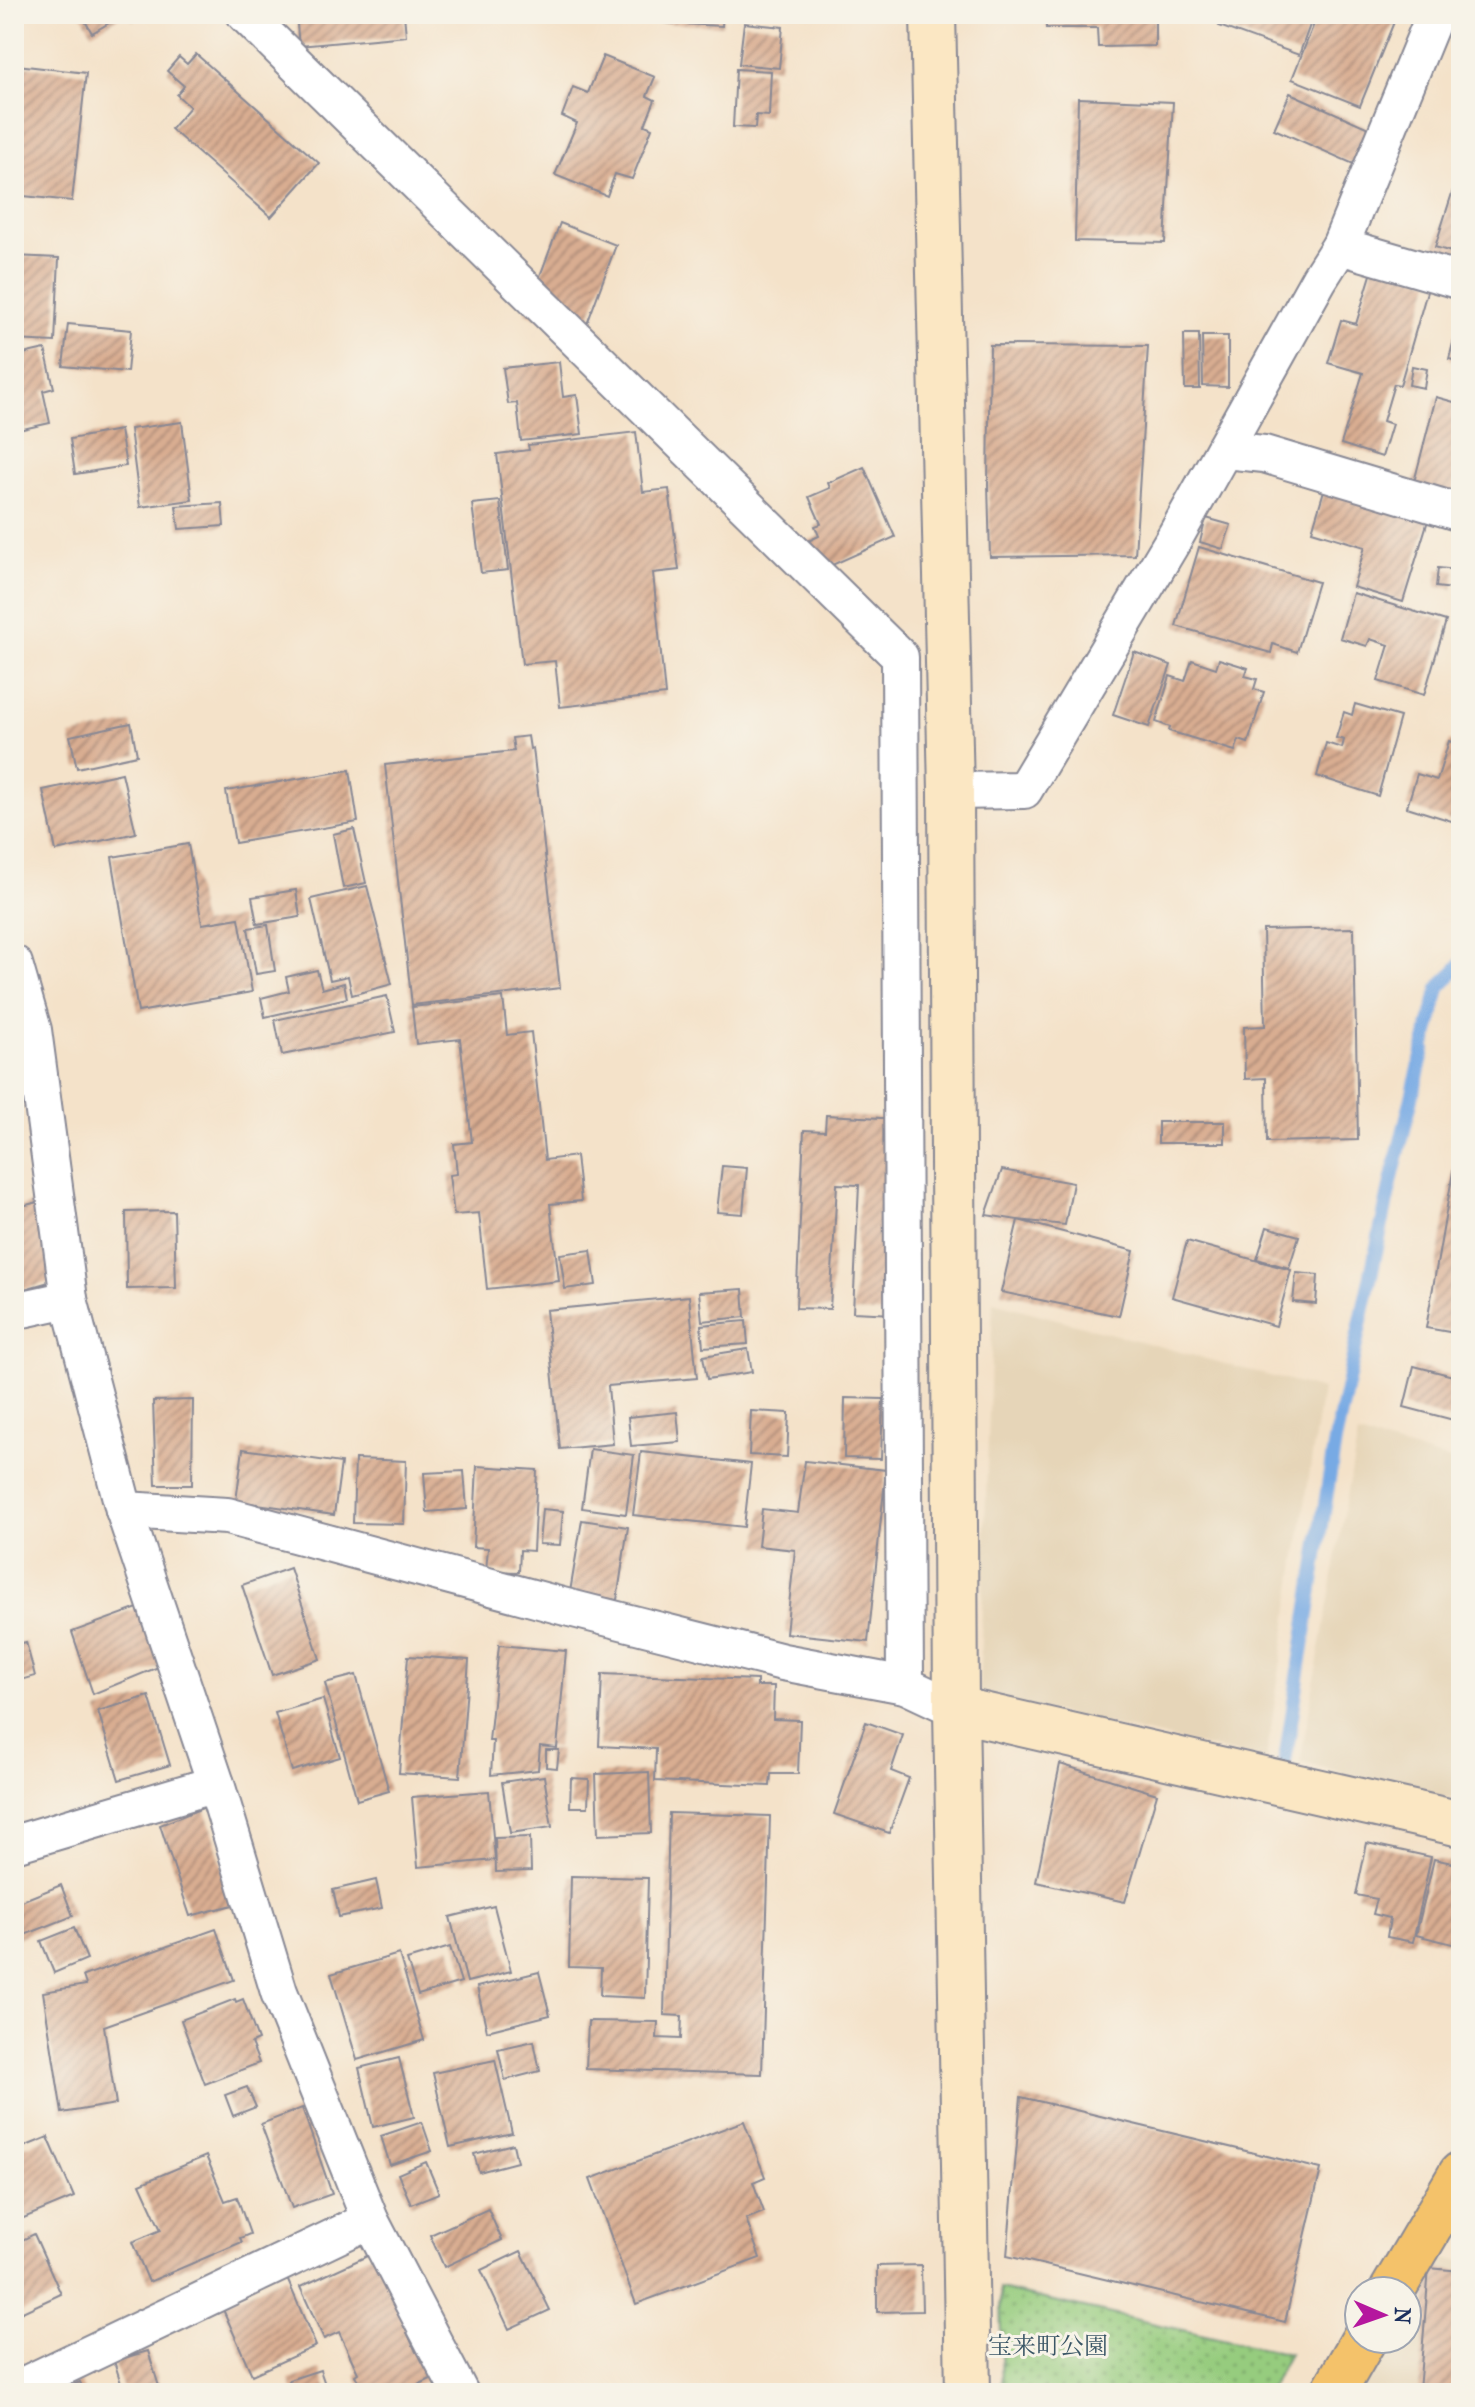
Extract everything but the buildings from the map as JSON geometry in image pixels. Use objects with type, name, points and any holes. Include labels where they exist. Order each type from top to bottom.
[{"type":"highway","points":[[1401,2275],[1461,2174]]},
{"type":"highway","points":[[1333,2393],[1355,2355]]},
{"type":"street","points":[[245,14],[900,657],[905,1685]]},
{"type":"street","points":[[933,14],[951,791],[956,1709],[968,2393]]},
{"type":"street","points":[[951,791],[1024,790],[1175,537],[1340,246],[1435,14]]},
{"type":"street","points":[[1340,246],[1461,281]]},
{"type":"street","points":[[1224,450],[1264,454],[1461,513]]},
{"type":"street","points":[[14,964],[33,1030],[69,1299],[124,1510],[216,1784],[279,1992],[370,2220],[460,2393]]},
{"type":"street","points":[[14,1311],[69,1299]]},
{"type":"street","points":[[124,1510],[227,1516],[783,1662],[905,1685],[956,1709],[1461,1824]]},
{"type":"street","points":[[14,1844],[216,1784]]},
{"type":"street","points":[[14,2390],[370,2220]]},
{"type":"shaded area","points":[[993,1302],[1322,1390],[1266,1760],[979,1695]]},
{"type":"shaded area","points":[[1358,1435],[1461,1463],[1461,1801],[1300,1762]]},
{"type":"shaded area","points":[[1424,2257],[1461,2261],[1461,2393],[1345,2393],[1367,2355],[1423,2355],[1423,2275],[1415,2275]]},
{"type":"green space","name":"宝来町公園","points":[[1000,2289],[1289,2354],[1267,2393],[1002,2393]]},
{"type":"waterway","points":[[1282,1780],[1335,1441],[1392,1178],[1439,988],[1461,964]]}]
